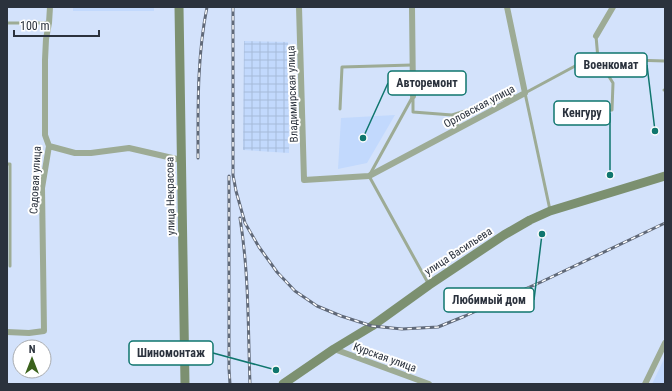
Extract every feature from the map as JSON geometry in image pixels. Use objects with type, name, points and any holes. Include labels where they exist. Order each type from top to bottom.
[{"type":"street","name":"Садовая улица","points":[[7,332],[29,333],[44,331],[42,188],[49,146],[45,135],[45,60],[50,7]]},
{"type":"street","name":"улица Некрасова","points":[[179,7],[185,384]]},
{"type":"street","name":"Владимирская улица","points":[[299,7],[304,180]]},
{"type":"street","points":[[412,7],[413,96]]},
{"type":"street","points":[[507,7],[525,93]]},
{"type":"street","points":[[596,36],[613,7]]},
{"type":"street","name":"Орловская улица","points":[[304,180],[369,176],[525,93]]},
{"type":"street","points":[[49,146],[76,153],[91,153],[129,148],[181,160]]},
{"type":"street","name":"улица Васильева","points":[[283,384],[334,349],[372,326],[429,285],[504,235],[530,220],[550,211],[665,176]]},
{"type":"street","points":[[645,384],[665,344]]},
{"type":"street","name":"Курская улица","points":[[334,349],[429,384]]},
{"type":"lane","points":[[7,23],[49,23]]},
{"type":"lane","points":[[596,36],[598,59],[613,83],[612,110],[599,111]]},
{"type":"lane","name":"Орловская улица","points":[[525,93],[577,65],[598,59],[665,61]]},
{"type":"lane","points":[[340,108],[342,67],[413,65]]},
{"type":"lane","points":[[413,96],[413,112],[452,115],[525,93],[550,211]]},
{"type":"lane","points":[[413,96],[369,176],[429,285]]},
{"type":"lane","points":[[452,115],[459,128]]},
{"type":"lane","points":[[7,164],[10,164],[10,266]]},
{"type":"shaded area","points":[[73,7],[154,7],[154,11],[73,11]]},
{"type":"shaded area","points":[[244,41],[288,42],[289,153],[243,150]]},
{"type":"shaded area","points":[[395,115],[367,163],[338,169],[341,118]]},
{"type":"shaded area","points":[[665,357],[665,384],[652,384]]},
{"type":"railway","points":[[198,158],[198,101],[201,45],[207,7]]},
{"type":"railway","points":[[233,7],[233,175],[236,191],[245,223],[259,247],[277,272],[295,291],[317,306],[372,326],[402,329],[438,327],[541,282],[665,223]]},
{"type":"railway","points":[[229,176],[230,384]]},
{"type":"railway","points":[[240,218],[247,280],[250,384]]},
{"type":"place","name":"Военкомат","points":[[655,131]]},
{"type":"place","name":"Авторемонт","points":[[363,138]]},
{"type":"place","name":"Кенгуру","points":[[610,175]]},
{"type":"place","name":"Любимый дом","points":[[542,234]]},
{"type":"place","name":"Шиномонтаж","points":[[276,370]]}]
